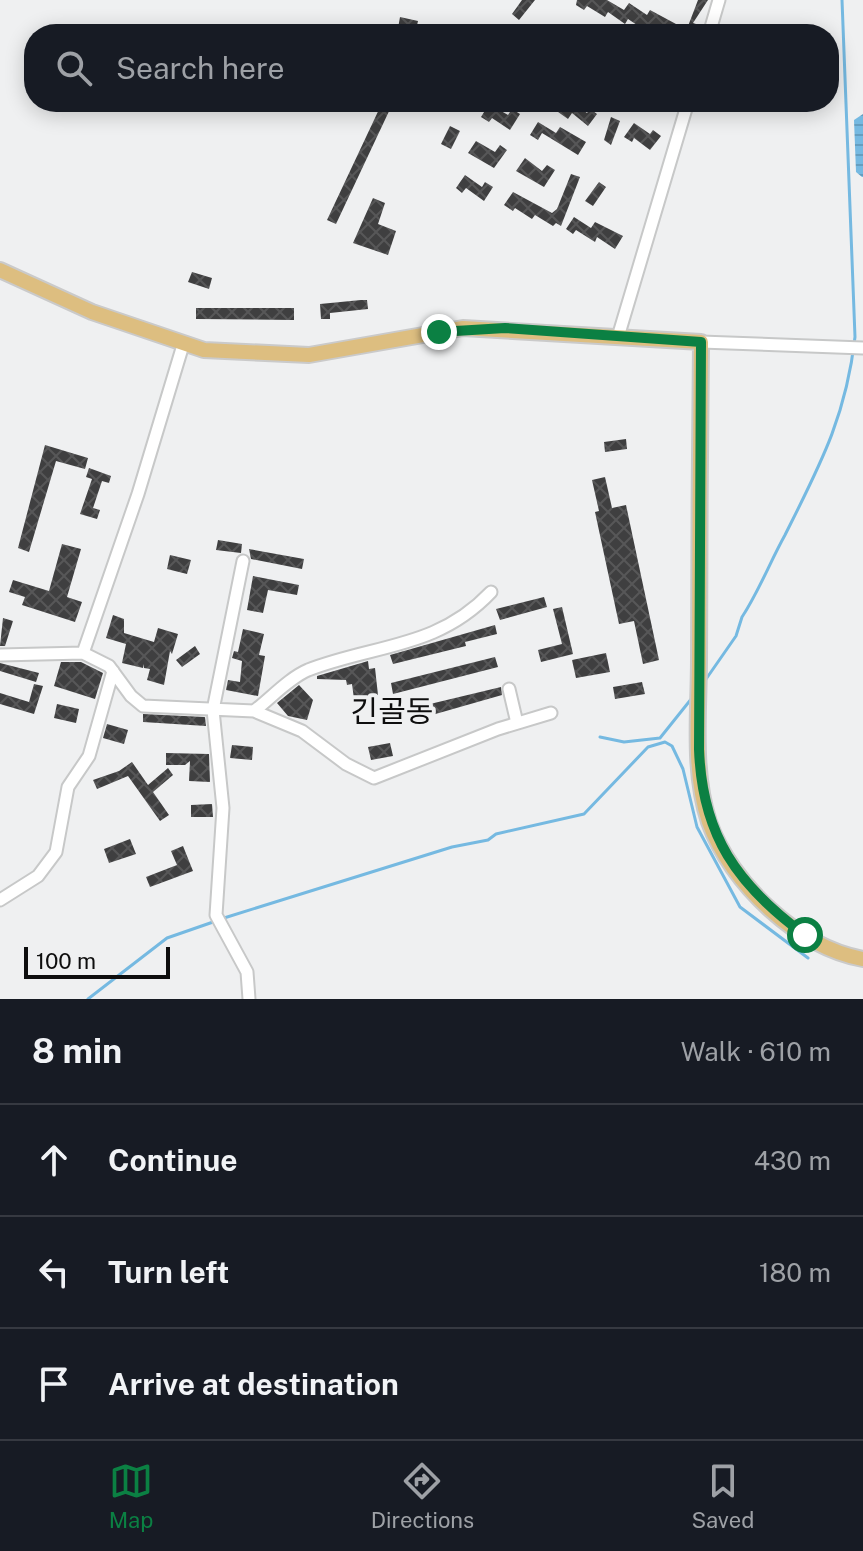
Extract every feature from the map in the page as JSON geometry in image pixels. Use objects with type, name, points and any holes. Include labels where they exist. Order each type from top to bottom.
[{"type":"main road","points":[[0,270],[92,312],[183,345],[309,355],[463,328],[701,342],[699,749],[700,776],[709,821],[733,867],[772,908],[826,947],[863,959]]},
{"type":"street","points":[[712,24],[719,0]]},
{"type":"street","points":[[618,337],[685,112]]},
{"type":"street","points":[[701,342],[863,348]]},
{"type":"street","points":[[83,653],[183,345]]},
{"type":"street","points":[[243,561],[213,710],[223,808],[216,915],[247,972],[249,999]]},
{"type":"street","points":[[254,711],[304,671],[434,634],[476,608],[491,592]]},
{"type":"street","points":[[0,655],[83,653],[113,671],[131,696],[143,706],[254,711],[302,731],[346,764],[374,778],[551,713]]},
{"type":"street","points":[[0,900],[38,876],[56,852],[68,787],[89,756],[113,671]]},
{"type":"street","points":[[509,689],[517,723]]},
{"type":"water","points":[[863,114],[862,177],[856,172],[854,120]]},
{"type":"building","points":[[522,0],[535,0],[519,20],[512,14]]},
{"type":"building","points":[[577,0],[607,0],[624,10],[629,3],[647,15],[650,10],[676,24],[636,24],[628,19],[625,24],[608,12],[605,17],[587,6],[584,10],[576,5]]},
{"type":"building","points":[[698,0],[708,0],[693,23],[696,24],[689,24]]},
{"type":"building","points":[[400,17],[418,21],[417,24],[399,24]]},
{"type":"building","points":[[378,112],[389,112],[336,224],[327,220]]},
{"type":"building","points":[[484,112],[520,114],[510,130],[492,118],[489,122],[481,117]]},
{"type":"building","points":[[558,112],[597,114],[588,126],[572,113],[568,119]]},
{"type":"building","points":[[611,117],[620,121],[611,145],[604,140]]},
{"type":"building","points":[[538,122],[556,133],[560,127],[586,142],[578,155],[542,133],[538,140],[530,135]]},
{"type":"building","points":[[634,123],[650,134],[653,130],[661,136],[650,150],[634,138],[632,142],[624,137]]},
{"type":"building","points":[[450,126],[460,131],[451,149],[441,144]]},
{"type":"building","points":[[476,141],[495,152],[500,145],[507,150],[494,168],[468,153]]},
{"type":"building","points":[[525,158],[542,171],[547,165],[555,170],[544,187],[516,171]]},
{"type":"building","points":[[571,174],[580,177],[561,226],[556,223],[553,226],[535,215],[532,219],[504,205],[513,192],[552,213],[557,209]]},
{"type":"building","points":[[465,175],[482,187],[485,182],[493,187],[484,201],[466,188],[462,193],[456,188]]},
{"type":"building","points":[[599,182],[606,187],[593,206],[585,201]]},
{"type":"building","points":[[373,198],[385,203],[378,224],[396,231],[388,255],[353,243]]},
{"type":"building","points":[[574,217],[591,228],[595,222],[623,236],[615,249],[597,237],[595,242],[576,230],[573,234],[566,229]]},
{"type":"building","points":[[192,272],[212,278],[209,289],[188,282]]},
{"type":"building","points":[[367,300],[368,309],[330,313],[330,319],[321,319],[320,304]]},
{"type":"building","points":[[196,308],[294,308],[294,320],[196,319]]},
{"type":"building","points":[[626,439],[627,449],[605,452],[604,442]]},
{"type":"building","points":[[45,445],[88,458],[85,469],[56,461],[29,552],[18,548]]},
{"type":"building","points":[[89,468],[111,476],[109,483],[102,481],[93,508],[100,510],[97,519],[80,514],[92,479],[86,477]]},
{"type":"building","points":[[605,477],[612,508],[626,505],[659,660],[643,664],[634,621],[619,624],[595,512],[599,511],[592,480]]},
{"type":"building","points":[[218,540],[242,544],[241,553],[216,550]]},
{"type":"building","points":[[62,544],[81,549],[67,597],[82,602],[75,622],[22,605],[25,597],[9,592],[13,580],[49,591]]},
{"type":"building","points":[[249,549],[304,559],[302,569],[251,559]]},
{"type":"building","points":[[170,555],[191,560],[187,574],[167,569]]},
{"type":"building","points":[[253,576],[299,585],[297,595],[268,590],[263,613],[247,610]]},
{"type":"building","points":[[544,597],[547,607],[500,620],[496,609]]},
{"type":"building","points":[[562,607],[573,654],[541,662],[538,650],[562,644],[553,609]]},
{"type":"building","points":[[113,615],[124,619],[124,633],[154,642],[158,628],[178,634],[172,654],[170,651],[164,685],[147,680],[150,669],[144,668],[144,664],[143,668],[122,663],[126,644],[106,638]]},
{"type":"building","points":[[3,618],[13,621],[5,646],[0,646]]},
{"type":"building","points":[[495,625],[497,634],[465,642],[466,646],[393,664],[390,655]]},
{"type":"building","points":[[243,629],[264,634],[259,655],[265,656],[258,696],[226,690],[228,680],[240,682],[242,661],[232,658],[234,651],[238,652]]},
{"type":"building","points":[[195,646],[200,654],[182,667],[176,660]]},
{"type":"building","points":[[606,653],[610,672],[576,678],[572,660]]},
{"type":"building","points":[[495,657],[498,667],[393,694],[391,683]]},
{"type":"building","points":[[368,661],[369,669],[375,668],[378,695],[354,699],[352,684],[347,685],[346,680],[317,679],[317,676]]},
{"type":"building","points":[[61,662],[81,662],[103,673],[95,699],[54,686]]},
{"type":"building","points":[[0,663],[39,673],[36,682],[0,671]]},
{"type":"building","points":[[642,682],[645,694],[615,699],[613,687]]},
{"type":"building","points":[[34,684],[43,686],[34,714],[0,704],[0,693],[29,702]]},
{"type":"building","points":[[299,685],[313,700],[307,720],[288,716],[277,703]]},
{"type":"building","points":[[501,687],[502,695],[432,715],[430,704]]},
{"type":"building","points":[[57,704],[79,709],[76,723],[54,718]]},
{"type":"building","points":[[143,714],[205,717],[206,726],[143,722]]},
{"type":"building","points":[[107,724],[128,730],[124,744],[103,738]]},
{"type":"building","points":[[390,743],[393,756],[371,760],[368,747]]},
{"type":"building","points":[[232,745],[253,747],[252,760],[230,758]]},
{"type":"building","points":[[166,753],[209,754],[210,782],[189,781],[190,761],[185,765],[166,765]]},
{"type":"building","points":[[132,762],[148,785],[168,768],[173,775],[153,792],[169,815],[160,821],[128,776],[97,789],[93,780],[119,771]]},
{"type":"building","points":[[212,804],[213,817],[191,817],[191,805]]},
{"type":"building","points":[[130,839],[136,854],[109,863],[104,849]]},
{"type":"building","points":[[183,846],[193,871],[150,887],[146,877],[177,865],[171,851]]},
{"type":"waterway","points":[[704,682],[736,636],[742,617],[809,486],[830,440],[851,366],[855,337],[842,0]]},
{"type":"waterway","points":[[600,737],[624,742],[660,738],[692,698]]},
{"type":"waterway","points":[[224,918],[452,847],[488,840],[496,834],[584,814],[648,747],[665,742],[672,746],[683,769],[697,827],[740,907],[808,958]]},
{"type":"waterway","points":[[88,999],[167,938],[216,921]]},
{"type":"district","name":"긴골동","points":[[392,712]]},
{"type":"route","points":[[439,332],[463,328],[505,328],[701,342],[699,749],[704,803],[715,836],[733,867],[758,896],[805,935]]}]
